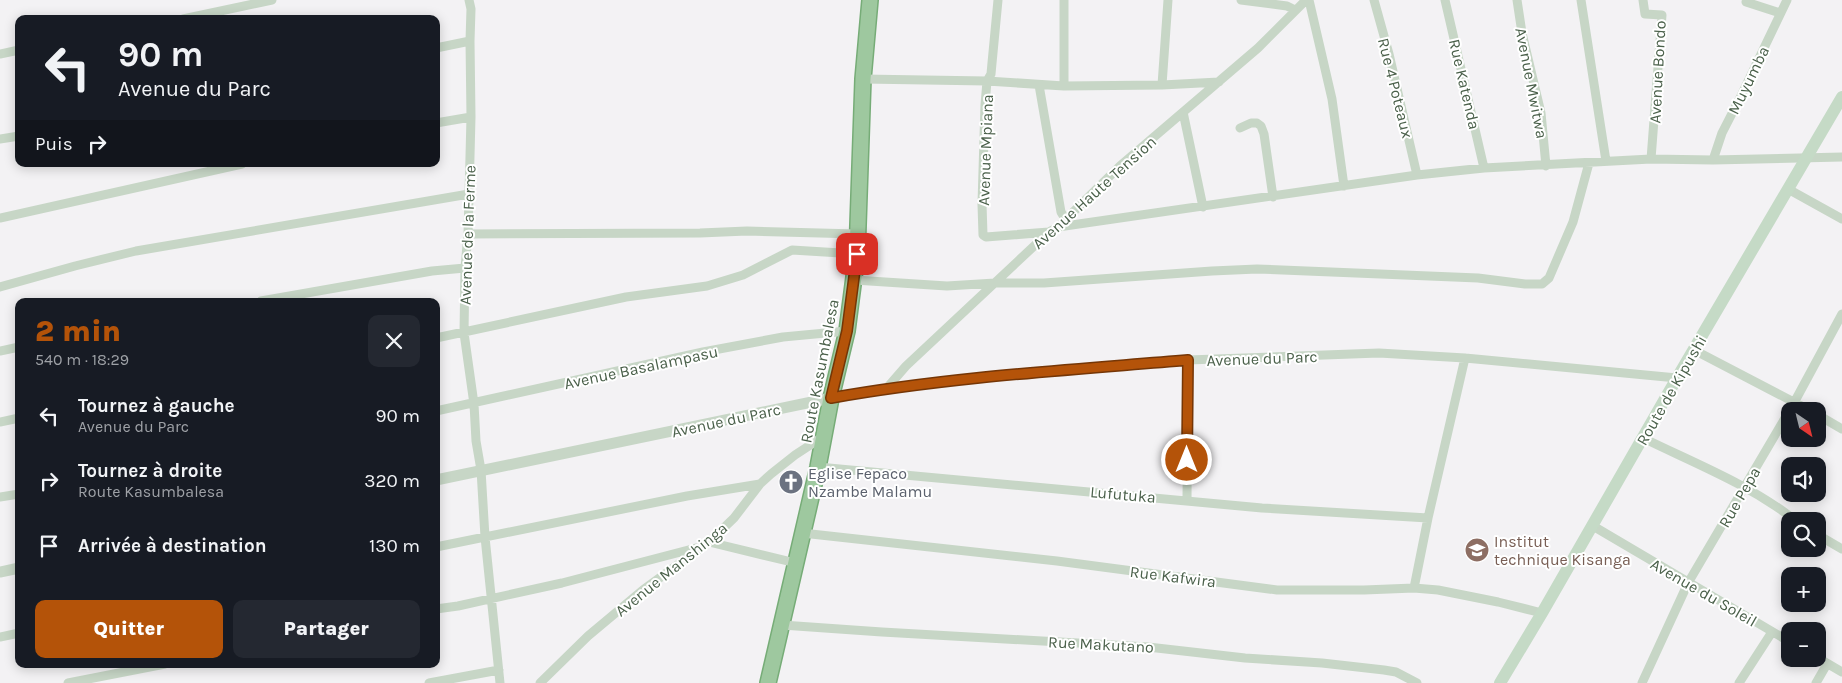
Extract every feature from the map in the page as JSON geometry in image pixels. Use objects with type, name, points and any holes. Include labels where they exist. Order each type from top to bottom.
[{"type":"highway","name":"Route Kasumbalesa","points":[[768,683],[847,331],[857,254],[863,79],[870,0]]},
{"type":"main road","name":"Route de Kipushi","points":[[1500,683],[1842,97]]},
{"type":"street","points":[[201,15],[272,0]]},
{"type":"street","name":"Avenue de la Ferme","points":[[469,0],[472,8],[470,41],[470,194],[465,268],[464,333],[481,470],[500,683]]},
{"type":"street","name":"Avenue Mpiana","points":[[998,0],[992,69],[987,81],[982,204],[983,235],[986,237],[1049,232]]},
{"type":"street","points":[[1064,0],[1064,86]]},
{"type":"street","points":[[1162,85],[1168,0]]},
{"type":"street","points":[[1241,0],[1287,6],[1295,10]]},
{"type":"street","points":[[1308,0],[1332,99],[1344,186]]},
{"type":"street","name":"Avenue Haute Tension","points":[[886,389],[906,366],[1049,232],[1066,220],[1120,166],[1258,48],[1295,10],[1308,0]]},
{"type":"street","name":"Rue 4 Poteaux","points":[[1374,0],[1389,54],[1417,175]]},
{"type":"street","name":"Rue Katenda","points":[[1444,0],[1484,168]]},
{"type":"street","name":"Avenue Mwitwa","points":[[1517,0],[1522,33],[1541,113],[1546,166]]},
{"type":"street","points":[[1581,0],[1606,161]]},
{"type":"street","name":"Avenue Bondo","points":[[1643,0],[1645,14],[1662,15],[1652,160]]},
{"type":"street","name":"Muyumba","points":[[1713,160],[1722,132],[1787,0]]},
{"type":"street","points":[[1746,2],[1780,13]]},
{"type":"street","points":[[440,47],[470,41]]},
{"type":"street","points":[[0,54],[15,51]]},
{"type":"street","points":[[863,79],[987,81],[1064,86],[1162,85],[1219,82]]},
{"type":"street","points":[[1039,85],[1061,212],[1066,220]]},
{"type":"street","points":[[1182,112],[1203,207]]},
{"type":"street","points":[[440,122],[471,117]]},
{"type":"street","points":[[1240,128],[1251,123],[1257,123],[1261,126],[1264,134],[1273,196]]},
{"type":"street","points":[[0,140],[15,137]]},
{"type":"street","points":[[1058,227],[1417,175],[1484,168],[1546,166],[1606,161],[1842,157]]},
{"type":"street","points":[[854,280],[947,286],[995,283],[1044,283],[1212,270],[1257,269],[1478,278],[1525,284],[1542,284],[1549,278],[1573,222],[1589,162]]},
{"type":"street","points":[[0,218],[229,167]]},
{"type":"street","points":[[1788,189],[1842,219]]},
{"type":"street","points":[[0,287],[136,251],[470,194]]},
{"type":"street","points":[[468,234],[747,231],[858,234]]},
{"type":"street","points":[[440,337],[540,314],[626,297],[707,286],[743,275],[792,250],[857,254]]},
{"type":"street","points":[[278,298],[432,271],[465,268]]},
{"type":"street","name":"Rue Pepa","points":[[1642,683],[1688,583],[1795,401],[1842,314]]},
{"type":"street","name":"Avenue Basalampasu","points":[[440,411],[703,352],[783,337],[847,331]]},
{"type":"street","points":[[0,350],[15,348]]},
{"type":"street","points":[[1694,350],[1795,401]]},
{"type":"street","name":"Avenue du Parc","points":[[440,479],[831,398],[886,389],[948,381],[1188,360],[1379,354],[1465,358],[1677,378]]},
{"type":"street","points":[[1414,588],[1465,358]]},
{"type":"street","points":[[1187,500],[1188,360]]},
{"type":"street","points":[[0,422],[15,419]]},
{"type":"street","points":[[1826,420],[1842,429]]},
{"type":"street","name":"Avenue Manshinga","points":[[540,683],[588,636],[643,590],[705,545],[734,518],[760,484],[795,455],[824,436]]},
{"type":"street","points":[[1643,438],[1745,488],[1775,504],[1785,512]]},
{"type":"street","name":"Lufutuka","points":[[818,467],[1262,508],[1428,518]]},
{"type":"street","points":[[440,546],[688,496],[760,484]]},
{"type":"street","points":[[0,497],[15,495]]},
{"type":"street","name":"Avenue du Soleil","points":[[1593,526],[1781,637]]},
{"type":"street","name":"Rue Kafwira","points":[[802,533],[1057,561],[1277,590],[1414,588],[1469,596],[1542,613]]},
{"type":"street","points":[[1826,540],[1842,549]]},
{"type":"street","points":[[440,607],[492,599],[562,583],[705,545],[796,563]]},
{"type":"street","points":[[0,572],[15,569]]},
{"type":"street","name":"Rue Makutano","points":[[782,625],[1148,647],[1245,658],[1322,663],[1384,670],[1396,672],[1417,683]]},
{"type":"street","points":[[1739,683],[1772,632]]},
{"type":"street","points":[[0,637],[15,634]]},
{"type":"street","points":[[1816,683],[1827,664],[1842,672]]},
{"type":"street","points":[[68,683],[145,668]]},
{"type":"street","points":[[429,683],[499,670]]},
{"type":"place","name":"Eglise Fepaco Nzambe Malamu","points":[[791,482]]},
{"type":"place","name":"Institut technique Kisanga","points":[[1477,550]]},
{"type":"route","points":[[857,254],[847,331],[831,398],[948,381],[1188,360],[1187,460]]}]
